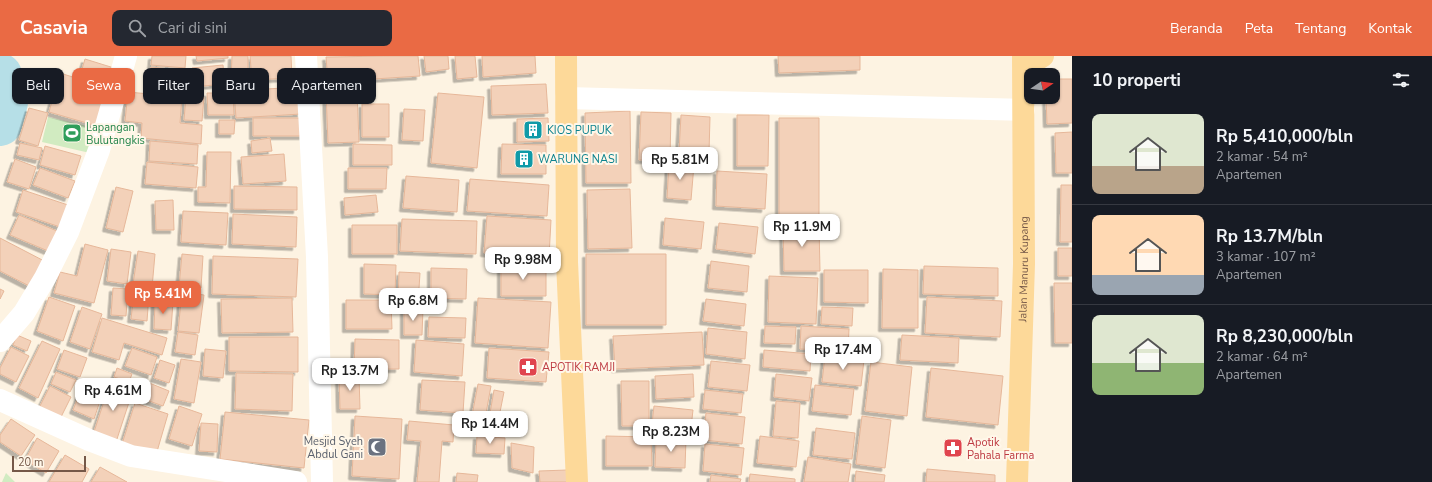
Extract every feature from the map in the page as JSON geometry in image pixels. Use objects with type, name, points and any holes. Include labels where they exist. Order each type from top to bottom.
[{"type":"main road","points":[[566,56],[567,262],[577,482]]},
{"type":"main road","points":[[1024,62],[1043,56]]},
{"type":"main road","name":"Jalan Manuru Kupang","points":[[1017,482],[1024,264],[1024,62]]},
{"type":"street","points":[[0,341],[24,313],[45,278],[68,232],[99,150],[126,56]]},
{"type":"street","points":[[306,56],[317,257],[322,482]]},
{"type":"street","points":[[566,98],[1024,110]]},
{"type":"street","points":[[0,400],[89,440],[131,456],[296,482]]},
{"type":"green space","points":[[48,117],[96,128],[90,153],[42,142]]},
{"type":"green space","points":[[6,473],[15,482],[2,482]]},
{"type":"building","points":[[152,56],[186,56],[185,68],[151,65]]},
{"type":"building","points":[[196,56],[228,56],[228,58],[197,61]]},
{"type":"building","points":[[232,56],[248,56],[248,68],[232,68]]},
{"type":"building","points":[[250,56],[291,56],[292,68],[277,68],[277,79],[269,79],[269,68],[251,68]]},
{"type":"building","points":[[418,56],[420,76],[376,79],[376,68],[327,68],[326,57]]},
{"type":"building","points":[[424,56],[448,56],[449,69],[426,72]]},
{"type":"building","points":[[455,56],[475,56],[477,77],[457,79]]},
{"type":"building","points":[[482,56],[535,56],[536,73],[483,77]]},
{"type":"building","points":[[778,56],[860,56],[860,70],[779,73]]},
{"type":"building","points":[[85,59],[114,68],[82,68]]},
{"type":"building","points":[[223,65],[223,68],[212,68],[212,85],[204,86],[204,68],[192,68]]},
{"type":"building","points":[[64,74],[72,77],[72,104],[103,104],[97,126],[49,112],[51,104],[64,104]]},
{"type":"building","points":[[1060,79],[1072,79],[1072,123],[1047,124],[1046,104],[1060,104]]},
{"type":"building","points":[[546,84],[548,113],[492,115],[491,86]]},
{"type":"building","points":[[277,88],[277,104],[300,104],[301,114],[236,118],[235,104],[269,104],[269,89]]},
{"type":"building","points":[[135,93],[143,93],[143,104],[181,104],[180,123],[202,125],[201,144],[141,138],[142,123],[125,121],[127,104],[135,104]]},
{"type":"building","points":[[207,93],[212,93],[212,104],[234,104],[234,115],[208,115]]},
{"type":"building","points":[[438,93],[484,97],[477,168],[431,163]]},
{"type":"building","points":[[185,104],[203,104],[202,121],[184,120]]},
{"type":"building","points":[[326,104],[358,104],[359,142],[328,143]]},
{"type":"building","points":[[362,104],[389,104],[389,137],[362,137]]},
{"type":"building","points":[[29,108],[48,113],[38,146],[19,140]]},
{"type":"building","points":[[404,109],[425,110],[423,141],[402,140]]},
{"type":"building","points":[[630,111],[631,183],[586,183],[585,113]]},
{"type":"building","points":[[641,112],[671,113],[670,160],[639,160]]},
{"type":"building","points":[[681,115],[710,117],[709,153],[679,152]]},
{"type":"building","points":[[737,115],[769,115],[768,166],[737,166]]},
{"type":"building","points":[[253,118],[303,118],[303,136],[253,136]]},
{"type":"building","name":"KIOS PUPUK","points":[[548,118],[549,141],[517,142],[517,119]]},
{"type":"building","points":[[779,118],[819,118],[819,220],[779,220]]},
{"type":"building","points":[[219,120],[235,120],[234,134],[219,134]]},
{"type":"building","points":[[1072,132],[1072,173],[1056,173],[1055,133]]},
{"type":"building","points":[[270,138],[272,151],[252,153],[251,141]]},
{"type":"building","points":[[150,141],[198,145],[197,164],[149,161]]},
{"type":"building","points":[[20,143],[42,148],[39,160],[17,155]]},
{"type":"building","points":[[353,144],[392,145],[392,165],[353,165]]},
{"type":"building","name":"WARUNG NASI","points":[[502,144],[546,145],[546,174],[501,174]]},
{"type":"building","points":[[45,146],[81,156],[75,175],[40,165]]},
{"type":"building","points":[[207,152],[231,152],[230,203],[198,202],[198,187],[206,187]]},
{"type":"building","points":[[284,154],[286,181],[243,184],[241,157]]},
{"type":"building","points":[[15,159],[36,167],[29,189],[7,182]]},
{"type":"building","points":[[147,162],[198,167],[196,188],[145,184]]},
{"type":"building","points":[[669,163],[694,165],[691,200],[667,198]]},
{"type":"building","points":[[40,168],[75,181],[68,198],[33,185]]},
{"type":"building","points":[[348,168],[387,168],[386,189],[348,189]]},
{"type":"building","points":[[717,171],[767,174],[765,209],[716,206]]},
{"type":"building","points":[[406,176],[459,180],[457,212],[403,208]]},
{"type":"building","points":[[470,179],[549,185],[547,216],[467,211]]},
{"type":"building","points":[[1061,185],[1072,185],[1072,242],[1060,242]]},
{"type":"building","points":[[234,186],[297,187],[297,210],[234,209]]},
{"type":"building","points":[[116,187],[133,191],[123,232],[106,228]]},
{"type":"building","points":[[630,189],[632,248],[588,249],[587,190]]},
{"type":"building","points":[[23,190],[68,205],[60,227],[16,212]]},
{"type":"building","points":[[376,195],[378,212],[345,215],[344,198]]},
{"type":"building","points":[[173,200],[174,230],[156,230],[155,201]]},
{"type":"building","points":[[183,211],[228,213],[226,245],[181,242]]},
{"type":"building","points":[[233,214],[297,217],[296,247],[232,244]]},
{"type":"building","points":[[19,215],[57,231],[48,251],[10,235]]},
{"type":"building","points":[[487,216],[551,220],[549,257],[484,253]]},
{"type":"building","points":[[665,218],[704,222],[701,249],[663,245]]},
{"type":"building","points":[[402,219],[477,221],[476,254],[400,251]]},
{"type":"building","points":[[719,223],[758,227],[755,254],[716,249]]},
{"type":"building","points":[[352,225],[397,225],[397,254],[352,254]]},
{"type":"building","points":[[819,225],[820,271],[784,271],[783,226]]},
{"type":"building","points":[[0,238],[48,263],[35,289],[0,271]]},
{"type":"building","points":[[85,244],[108,250],[94,303],[54,293],[60,272],[77,276]]},
{"type":"building","points":[[1058,248],[1072,248],[1072,276],[1058,276]]},
{"type":"building","points":[[111,249],[131,252],[127,284],[107,281]]},
{"type":"building","points":[[138,251],[155,254],[152,288],[133,284]]},
{"type":"building","points":[[182,254],[203,256],[201,288],[179,287]]},
{"type":"building","points":[[586,254],[666,254],[666,325],[586,325]]},
{"type":"building","points":[[213,256],[298,259],[296,297],[212,294]]},
{"type":"building","points":[[711,261],[749,266],[747,292],[708,288]]},
{"type":"building","points":[[364,264],[396,265],[395,295],[364,294]]},
{"type":"building","points":[[501,266],[546,267],[546,296],[501,296]]},
{"type":"building","points":[[924,266],[998,268],[998,296],[923,294]]},
{"type":"building","points":[[431,268],[467,269],[466,299],[431,298]]},
{"type":"building","points":[[883,269],[918,270],[918,328],[882,328]]},
{"type":"building","points":[[824,270],[868,270],[868,303],[824,302]]},
{"type":"building","points":[[399,272],[420,273],[418,304],[398,303]]},
{"type":"building","points":[[769,276],[818,278],[816,324],[768,322]]},
{"type":"building","points":[[1054,283],[1072,283],[1072,343],[1055,343]]},
{"type":"building","points":[[113,288],[128,289],[126,316],[111,315]]},
{"type":"building","points":[[0,289],[4,291],[0,299]]},
{"type":"building","points":[[182,292],[204,295],[199,333],[178,331]]},
{"type":"building","points":[[134,293],[149,294],[147,321],[131,319]]},
{"type":"building","points":[[49,297],[75,306],[63,341],[37,331]]},
{"type":"building","points":[[927,297],[1002,301],[1000,337],[925,333]]},
{"type":"building","points":[[292,298],[293,332],[222,333],[221,299]]},
{"type":"building","points":[[478,298],[551,302],[548,348],[475,343]]},
{"type":"building","points":[[706,299],[746,304],[744,326],[703,321]]},
{"type":"building","points":[[346,300],[391,300],[392,329],[346,329]]},
{"type":"building","points":[[155,301],[173,302],[171,330],[154,329]]},
{"type":"building","points":[[82,307],[102,314],[90,349],[70,342]]},
{"type":"building","points":[[822,307],[853,308],[852,326],[821,324]]},
{"type":"building","points":[[404,309],[423,309],[422,335],[404,335]]},
{"type":"building","points":[[429,317],[466,318],[465,338],[428,337]]},
{"type":"building","points":[[102,318],[167,338],[162,355],[124,343],[119,360],[92,352]]},
{"type":"building","points":[[765,326],[796,327],[795,344],[764,343]]},
{"type":"building","points":[[801,326],[849,329],[848,351],[800,349]]},
{"type":"building","points":[[708,328],[747,332],[745,359],[706,354]]},
{"type":"building","points":[[178,332],[198,335],[195,355],[175,352]]},
{"type":"building","points":[[702,332],[704,365],[615,369],[613,336]]},
{"type":"building","points":[[17,335],[31,341],[27,351],[13,345]]},
{"type":"building","points":[[902,335],[959,338],[958,363],[900,360]]},
{"type":"building","points":[[229,337],[298,337],[298,372],[229,371]]},
{"type":"building","points":[[355,339],[399,340],[399,369],[354,369]]},
{"type":"building","points":[[416,340],[464,344],[462,376],[414,372]]},
{"type":"building","points":[[42,341],[60,349],[38,398],[19,388]]},
{"type":"building","points":[[11,347],[29,356],[16,382],[0,374],[0,368]]},
{"type":"building","points":[[132,348],[157,357],[151,375],[125,366]]},
{"type":"building","points":[[489,348],[549,352],[546,382],[487,378]]},
{"type":"building","points":[[205,349],[226,351],[223,378],[203,376]]},
{"type":"building","points":[[64,350],[87,358],[80,377],[57,369]]},
{"type":"building","points":[[764,350],[811,354],[810,371],[763,367]]},
{"type":"building","points":[[825,356],[864,360],[861,386],[822,382]]},
{"type":"building","points":[[181,359],[201,362],[194,403],[174,399]]},
{"type":"building","points":[[160,360],[175,365],[169,383],[154,378]]},
{"type":"building","points":[[711,361],[750,365],[747,391],[708,387]]},
{"type":"building","points":[[871,362],[912,367],[907,416],[865,411]]},
{"type":"building","points":[[117,368],[132,374],[129,382],[114,377]]},
{"type":"building","points":[[931,368],[1003,376],[998,425],[926,417]]},
{"type":"building","points":[[56,372],[76,380],[70,392],[51,384]]},
{"type":"building","points":[[236,373],[293,374],[292,411],[235,409]]},
{"type":"building","points":[[693,374],[694,397],[656,399],[655,376]]},
{"type":"building","points":[[776,374],[812,378],[809,401],[774,397]]},
{"type":"building","points":[[339,376],[359,376],[360,409],[340,409]]},
{"type":"building","points":[[422,380],[465,382],[463,413],[420,410]]},
{"type":"building","points":[[621,381],[649,381],[649,426],[622,426]]},
{"type":"building","points":[[147,382],[169,391],[163,406],[141,398]]},
{"type":"building","points":[[110,383],[133,390],[116,442],[93,435]]},
{"type":"building","points":[[478,384],[491,386],[484,424],[471,421]]},
{"type":"building","points":[[83,385],[103,392],[94,419],[73,410]]},
{"type":"building","points":[[815,385],[854,389],[851,415],[812,411]]},
{"type":"building","points":[[50,386],[71,397],[57,425],[36,414]]},
{"type":"building","points":[[494,390],[504,392],[497,427],[488,425]]},
{"type":"building","points":[[705,390],[743,394],[741,413],[703,409]]},
{"type":"building","points":[[776,401],[800,403],[798,438],[773,436]]},
{"type":"building","points":[[135,403],[168,414],[156,455],[122,444]]},
{"type":"building","points":[[179,406],[202,414],[192,446],[169,439]]},
{"type":"building","points":[[654,406],[693,410],[690,437],[651,433]]},
{"type":"building","points":[[225,412],[309,420],[304,468],[220,459]]},
{"type":"building","points":[[706,413],[745,417],[742,444],[703,440]]},
{"type":"building","name":"Mesjid Syeh Abdul Gani","points":[[355,416],[402,419],[399,479],[352,476]]},
{"type":"building","points":[[862,416],[891,420],[885,468],[856,464]]},
{"type":"building","points":[[11,419],[35,435],[21,456],[0,442],[0,435]]},
{"type":"building","points":[[409,421],[454,425],[453,442],[442,441],[439,482],[417,482],[421,441],[407,440]]},
{"type":"building","points":[[201,423],[218,424],[217,452],[199,451]]},
{"type":"building","points":[[816,428],[855,433],[852,459],[813,455]]},
{"type":"building","points":[[477,436],[505,438],[504,454],[476,453]]},
{"type":"building","points":[[606,436],[651,437],[652,466],[606,466]]},
{"type":"building","points":[[760,436],[799,441],[796,467],[757,463]]},
{"type":"building","points":[[37,438],[59,451],[46,473],[25,460]]},
{"type":"building","points":[[656,439],[686,439],[685,468],[655,467]]},
{"type":"building","points":[[511,443],[534,447],[533,473],[512,468]]},
{"type":"building","points":[[705,444],[744,448],[741,475],[703,471]]},
{"type":"building","points":[[65,455],[89,469],[82,482],[49,482]]},
{"type":"building","points":[[808,457],[851,464],[848,482],[804,482]]},
{"type":"building","points":[[100,467],[127,482],[91,482]]},
{"type":"building","points":[[927,469],[995,475],[995,482],[926,482]]},
{"type":"building","points":[[567,470],[568,482],[540,482],[539,471]]},
{"type":"building","points":[[856,471],[885,475],[884,482],[855,482]]},
{"type":"building","points":[[457,473],[478,475],[477,482],[456,482]]},
{"type":"building","points":[[750,474],[795,479],[795,482],[749,482]]},
{"type":"building","points":[[711,475],[741,479],[740,482],[710,482]]},
{"type":"waterway","points":[[0,75],[6,102],[0,124]]},
{"type":"place","name":"KIOS PUPUK","points":[[533,130]]},
{"type":"place","name":"Lapangan Bulutangkis","points":[[72,133]]},
{"type":"place","name":"WARUNG NASI","points":[[524,159]]},
{"type":"place","name":"APOTIK RAMJI","points":[[528,367]]},
{"type":"place","name":"Mesjid Syeh Abdul Gani","points":[[377,447]]},
{"type":"place","name":"Apotik Pahala Farma","points":[[953,448]]}]
